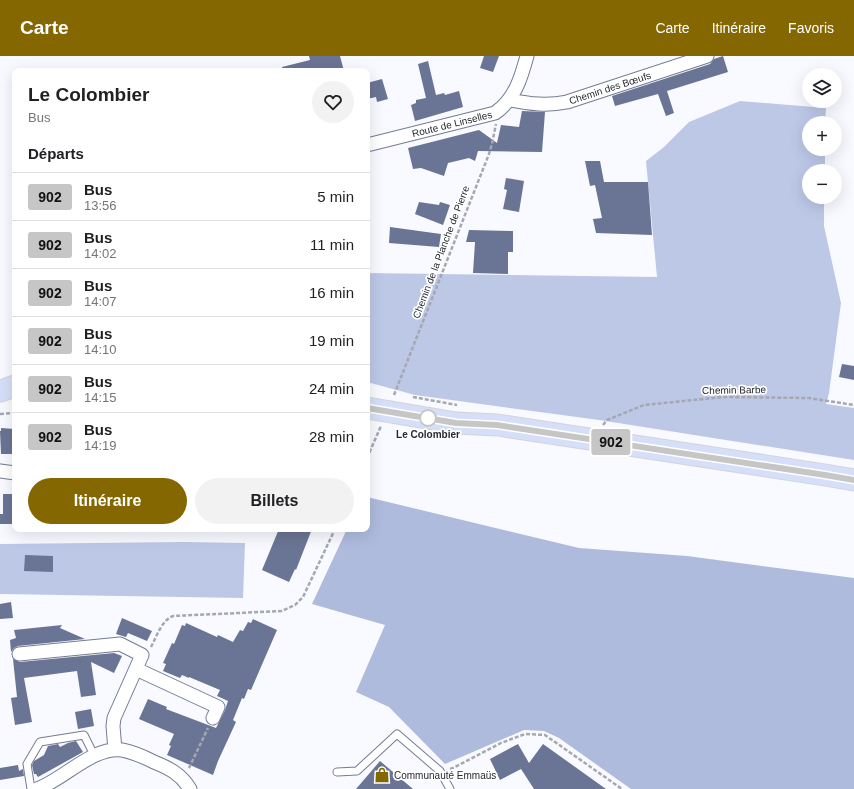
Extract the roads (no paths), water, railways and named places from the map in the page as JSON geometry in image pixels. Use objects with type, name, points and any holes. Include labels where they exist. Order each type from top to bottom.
[{"type":"main road","points":[[0,391],[12,387]]},
{"type":"main road","points":[[370,398],[451,412],[497,425]]},
{"type":"main road","points":[[0,403],[12,403]]},
{"type":"main road","points":[[370,409],[456,423],[497,425],[854,480]]},
{"type":"street","name":"Route de Linselles","points":[[370,144],[495,113],[510,100],[519,81],[527,56]]},
{"type":"street","name":"Chemin des Bœufs","points":[[510,100],[537,105],[567,102],[707,56]]},
{"type":"street","points":[[0,471],[12,473]]},
{"type":"street","points":[[19,654],[120,644],[142,655],[114,718],[113,726],[115,750]]},
{"type":"street","points":[[136,670],[218,707],[213,718]]},
{"type":"street","points":[[37,789],[95,756],[115,750],[131,752],[169,768],[187,784]]},
{"type":"lane","points":[[337,772],[358,771],[397,734],[440,771],[450,789]]},
{"type":"lane","points":[[31,789],[27,764],[40,742],[84,735],[95,756]]},
{"type":"place","name":"Le Colombier","points":[[428,418]]},
{"type":"place","name":"Communauté Emmaüs","points":[[382,775]]}]
